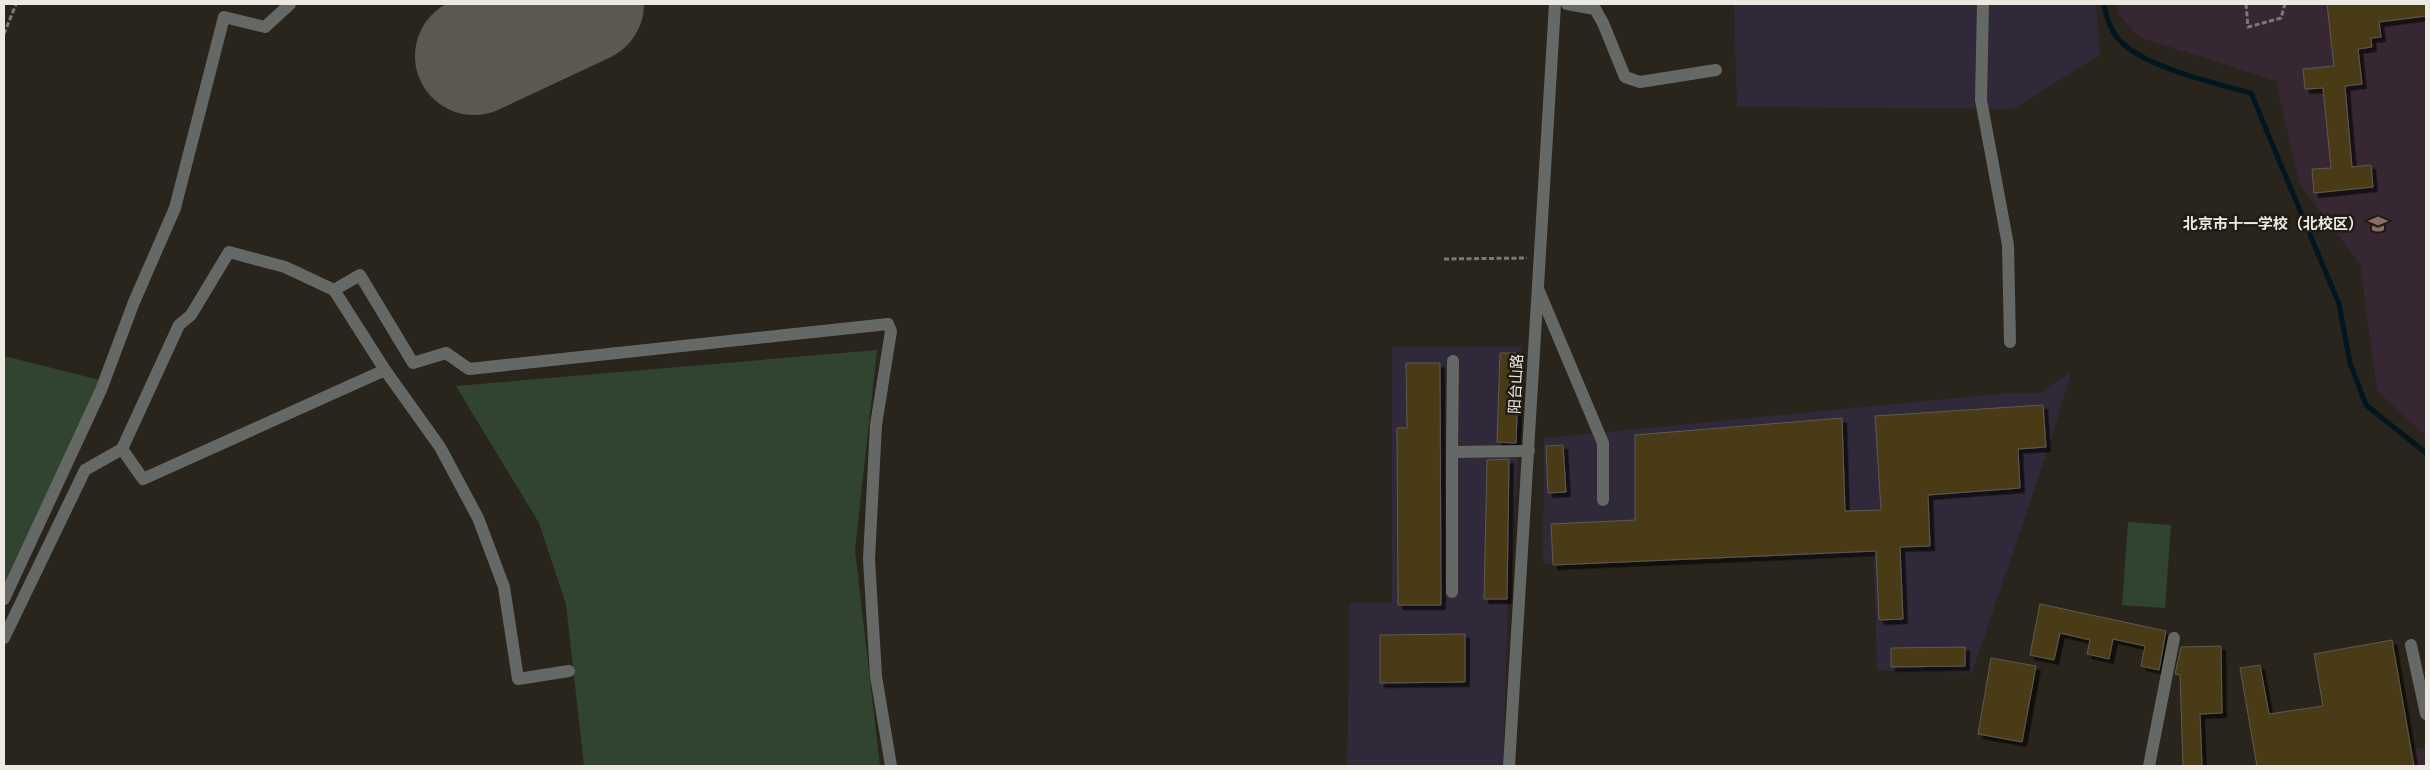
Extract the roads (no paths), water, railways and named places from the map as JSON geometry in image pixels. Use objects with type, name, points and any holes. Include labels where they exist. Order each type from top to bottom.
[{"type":"street","points":[[4,599],[101,390],[134,302],[175,208],[224,17],[265,27],[290,4]]},
{"type":"street","name":"阳台山路","points":[[1509,766],[1555,4]]},
{"type":"street","points":[[1567,4],[1595,9],[1603,23],[1625,77],[1640,82],[1716,70]]},
{"type":"street","points":[[1983,4],[1981,100],[2008,245],[2010,342]]},
{"type":"street","points":[[4,638],[85,470],[122,449],[179,324],[192,315],[229,252],[285,267],[334,290],[384,370],[440,447],[478,518],[504,586],[518,679],[569,672]]},
{"type":"street","points":[[334,290],[360,275],[413,363],[446,353],[469,369],[888,324],[891,331],[876,425],[868,559],[876,676],[892,766]]},
{"type":"street","points":[[1538,289],[1603,444],[1604,500]]},
{"type":"street","points":[[1452,592],[1453,361]]},
{"type":"street","points":[[122,449],[143,478],[384,370]]},
{"type":"street","points":[[1452,452],[1529,452]]},
{"type":"street","points":[[2149,766],[2174,638]]},
{"type":"street","points":[[2411,645],[2426,714]]},
{"type":"waterway","points":[[2104,4],[2108,21],[2116,36],[2126,46],[2141,56],[2178,72],[2251,93],[2339,304],[2350,363],[2366,405],[2426,453]]},
{"type":"place","name":"北京市十一学校（北校区）","points":[[2378,224]]}]
